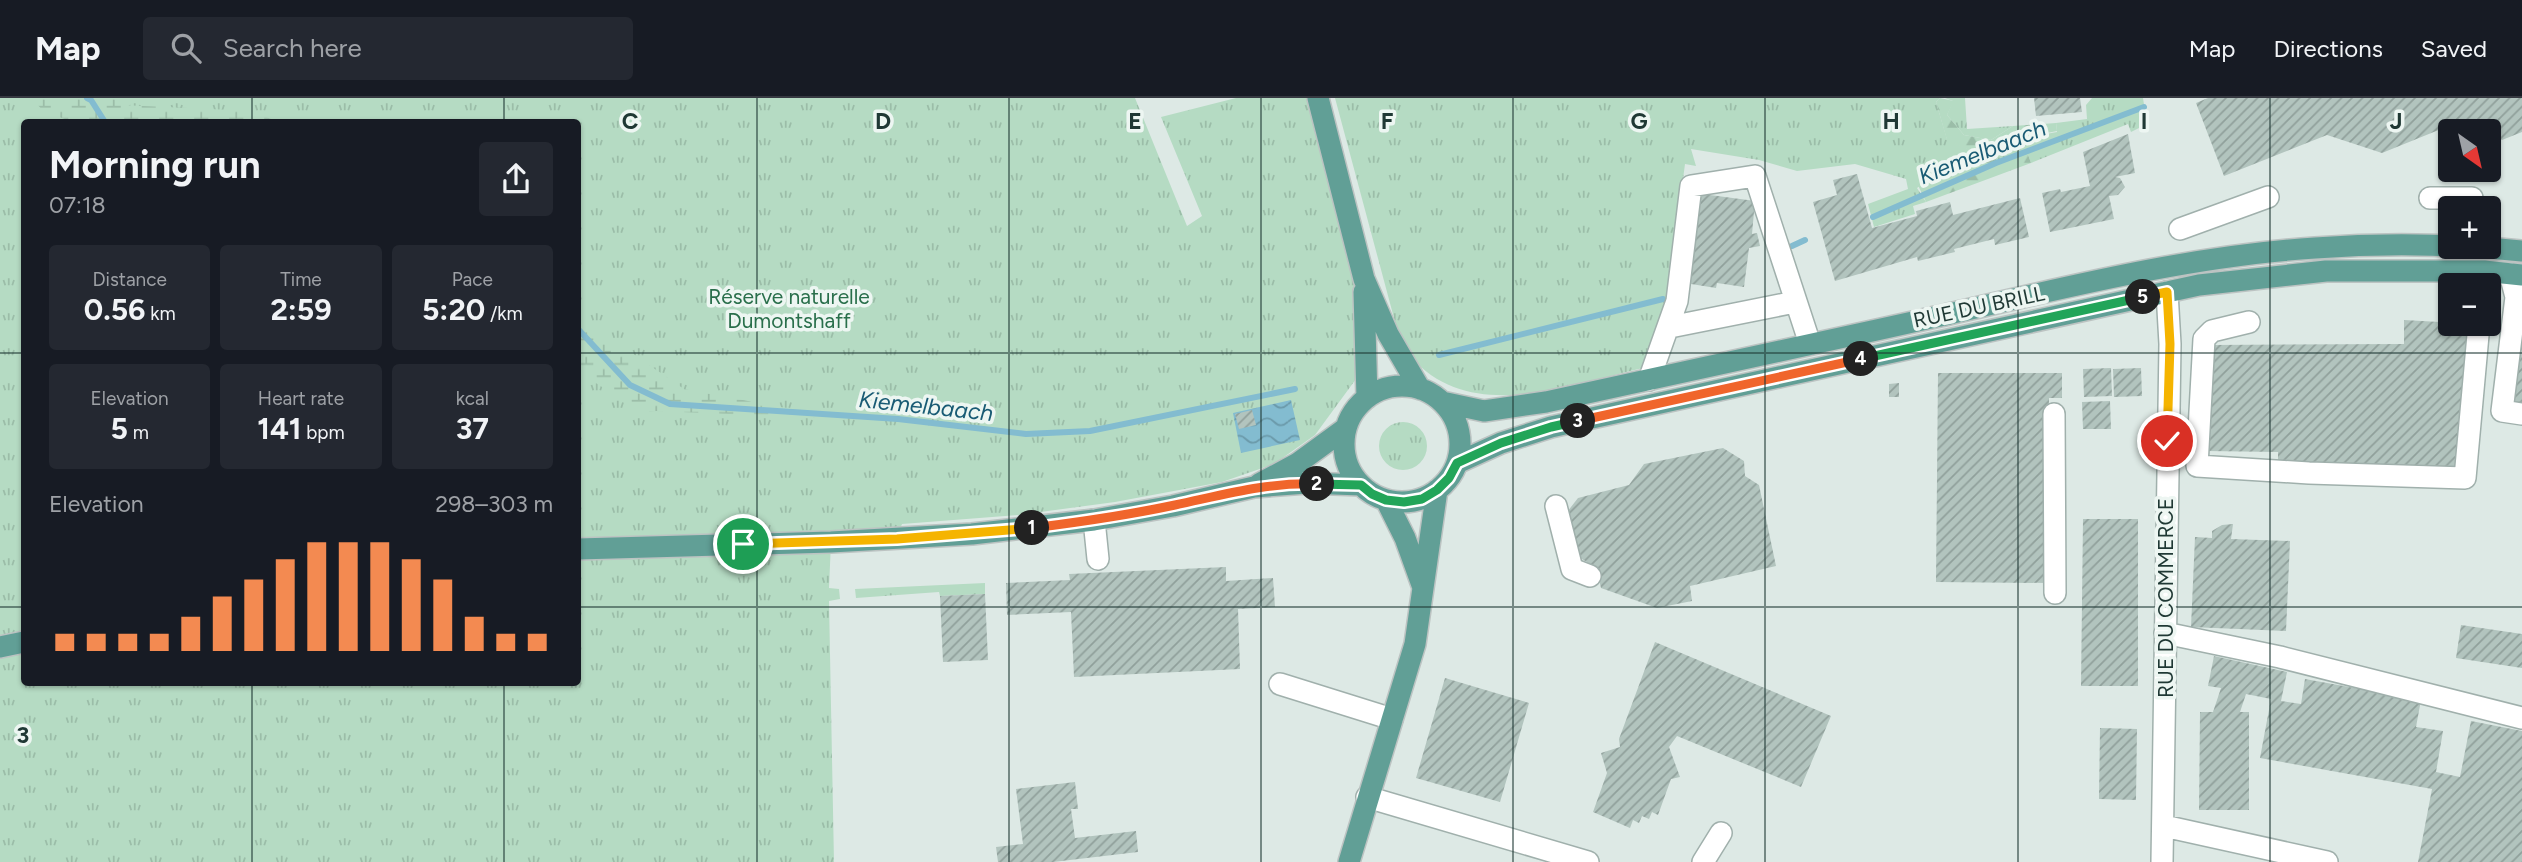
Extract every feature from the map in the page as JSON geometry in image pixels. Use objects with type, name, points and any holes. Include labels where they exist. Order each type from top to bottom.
[{"type":"main road","points":[[1318,98],[1364,279],[1388,334],[1420,389]]},
{"type":"main road","name":"RUE DU BRILL","points":[[1442,402],[1484,411],[1546,402],[2143,272],[2243,255],[2315,248],[2438,246]]},
{"type":"main road","name":"RUE DU BRILL","points":[[2501,247],[2522,250]]},
{"type":"main road","name":"RUE DU BRILL","points":[[1457,463],[1501,443],[1551,427],[2199,285],[2326,271],[2407,270],[2516,274]]},
{"type":"main road","points":[[1364,279],[1367,398]]},
{"type":"main road","points":[[1402,386],[1420,389],[1442,402],[1452,415],[1458,430],[1460,447],[1457,463],[1449,478],[1437,490],[1422,499],[1404,502],[1386,500],[1372,494],[1352,473],[1346,459],[1346,428],[1354,411],[1367,398],[1384,389],[1402,386]]},
{"type":"main road","points":[[1254,487],[1298,463],[1346,428]]},
{"type":"main road","points":[[581,549],[897,539],[1008,531],[1173,506],[1254,487],[1307,483],[1361,485]]},
{"type":"main road","points":[[1349,862],[1415,645],[1437,490]]},
{"type":"main road","points":[[1386,500],[1405,538],[1422,586]]},
{"type":"main road","points":[[0,648],[21,643]]},
{"type":"street","points":[[1649,380],[1677,301],[1691,186],[1755,176],[1810,344]]},
{"type":"street","points":[[2180,229],[2268,197]]},
{"type":"street","points":[[2438,198],[2430,198],[2438,204]]},
{"type":"street","points":[[2516,274],[2518,315],[2502,411],[2522,414]]},
{"type":"street","name":"RUE DU COMMERCE","points":[[2162,862],[2170,344],[2167,292]]},
{"type":"street","points":[[1670,327],[1795,302]]},
{"type":"street","points":[[2249,322],[2212,331],[2204,339],[2197,466],[2465,478],[2478,336]]},
{"type":"street","points":[[2054,414],[2056,593]]},
{"type":"street","points":[[2167,441],[2200,441]]},
{"type":"street","points":[[1556,506],[1572,569],[1590,576]]},
{"type":"street","points":[[1094,520],[1098,559]]},
{"type":"street","points":[[2165,633],[2280,657],[2522,718]]},
{"type":"street","points":[[1280,684],[1392,719]]},
{"type":"street","points":[[1367,797],[1560,858],[1588,862]]},
{"type":"street","points":[[2164,826],[2327,862]]},
{"type":"street","points":[[1703,862],[1721,833]]},
{"type":"green space","name":"Réserve naturelle Dumontshaff","points":[[0,98],[1135,98],[1187,226],[1202,216],[1161,117],[1236,98],[1318,98],[1364,279],[1366,340],[1356,379],[1315,435],[1274,464],[1222,482],[1115,502],[1018,515],[902,524],[896,539],[831,542],[829,588],[839,589],[840,599],[829,601],[834,862],[0,862]]},
{"type":"green space","points":[[32,98],[114,98],[121,105],[254,111],[271,119],[65,119],[43,111]]},
{"type":"green space","points":[[1335,98],[1940,98],[1936,102],[1947,139],[1970,150],[1917,188],[1926,202],[1913,206],[1915,214],[1874,227],[1868,204],[1908,189],[1906,179],[1855,164],[1797,171],[1759,160],[1691,149],[1696,166],[1685,164],[1665,316],[1643,368],[1553,390],[1491,395],[1462,390],[1435,378],[1411,357],[1404,345],[1398,333]]},
{"type":"green space","points":[[1940,98],[1954,101],[1947,115],[1964,135],[1991,140],[2013,126],[2056,123],[2057,131],[2001,142],[1997,163],[2027,152],[2031,163],[1926,202],[1914,177],[1969,150],[1947,140],[1936,102]]},
{"type":"green space","points":[[1945,98],[1965,98],[1967,129],[2013,126],[1991,140],[1964,135],[1947,115],[1953,101]]},
{"type":"green space","points":[[2092,98],[2143,98],[2147,124],[2131,132],[2128,124],[2031,163],[2027,152],[1996,163],[2001,142],[2057,132],[2056,123],[2087,119],[2086,105]]},
{"type":"green space","points":[[581,318],[684,389],[845,419],[656,411],[641,413],[581,373]]},
{"type":"green space","points":[[1403,422],[1420,429],[1427,446],[1420,463],[1403,470],[1386,463],[1379,446],[1386,429]]},
{"type":"green space","points":[[985,583],[985,594],[940,596],[939,592],[856,598],[855,589]]},
{"type":"water","points":[[1291,400],[1300,440],[1241,453],[1233,413]]},
{"type":"building","points":[[2034,98],[2080,98],[2082,112],[2036,116]]},
{"type":"building","points":[[2208,98],[2522,98],[2522,132],[2502,140],[2501,119],[2438,119],[2438,130],[2382,153],[2327,135],[2224,176],[2196,103]]},
{"type":"building","points":[[2128,134],[2135,173],[2115,177],[2120,178],[2125,187],[2118,195],[2109,196],[2114,219],[2050,232],[2042,193],[2090,186],[2083,152]]},
{"type":"building","points":[[1857,174],[1872,228],[1917,216],[1916,211],[1950,202],[1953,215],[2020,198],[2029,237],[1995,245],[1994,239],[1954,249],[1955,252],[1918,261],[1917,257],[1835,281],[1813,202],[1837,195],[1833,180]]},
{"type":"building","points":[[1695,193],[1755,201],[1752,234],[1757,233],[1760,246],[1749,248],[1744,287],[1717,283],[1716,288],[1685,283]]},
{"type":"building","points":[[2404,320],[2438,322],[2438,336],[2474,336],[2460,474],[2278,465],[2278,452],[2206,451],[2211,345],[2404,344]]},
{"type":"building","points":[[2522,346],[2522,403],[2512,401]]},
{"type":"building","points":[[2111,368],[2112,396],[2084,397],[2083,369]]},
{"type":"building","points":[[2141,368],[2142,396],[2114,397],[2113,369]]},
{"type":"building","points":[[1938,373],[2062,373],[2062,398],[2049,398],[2047,583],[1936,582]]},
{"type":"building","points":[[1899,383],[1899,397],[1889,397],[1889,384]]},
{"type":"building","points":[[2110,401],[2111,429],[2083,429],[2082,402]]},
{"type":"building","points":[[1252,410],[1256,425],[1239,429],[1235,414]]},
{"type":"building","points":[[1723,448],[1744,461],[1745,476],[1759,485],[1776,566],[1690,586],[1692,601],[1657,608],[1601,588],[1596,567],[1571,553],[1564,516],[1578,498],[1629,485],[1644,464]]},
{"type":"building","points":[[2083,519],[2138,519],[2138,686],[2081,686]]},
{"type":"building","points":[[2233,524],[2231,539],[2290,541],[2286,631],[2191,627],[2195,537],[2212,538],[2212,531],[2222,525]]},
{"type":"building","points":[[1226,567],[1226,581],[1273,578],[1275,607],[1238,609],[1240,669],[1074,677],[1071,612],[1007,615],[1006,583],[1070,580],[1069,574]]},
{"type":"building","points":[[985,594],[988,660],[943,662],[940,596]]},
{"type":"building","points":[[2461,625],[2522,634],[2522,668],[2456,658]]},
{"type":"building","points":[[1655,642],[1831,716],[1801,787],[1677,736],[1669,747],[1680,777],[1671,779],[1658,815],[1652,812],[1649,819],[1642,816],[1639,823],[1633,820],[1630,828],[1593,812],[1607,773],[1601,753],[1620,747],[1619,739]]},
{"type":"building","points":[[2214,656],[2287,672],[2281,701],[2301,704],[2305,679],[2421,700],[2416,727],[2443,731],[2436,772],[2460,777],[2471,721],[2522,731],[2522,862],[2418,862],[2432,789],[2260,758],[2271,699],[2246,694],[2240,712],[2249,712],[2249,810],[2199,810],[2200,712],[2213,712],[2221,688],[2208,686]]},
{"type":"building","points":[[1445,678],[1529,703],[1500,802],[1416,778]]},
{"type":"building","points":[[2100,728],[2137,729],[2136,800],[2099,799]]},
{"type":"building","points":[[1075,782],[1078,809],[1071,809],[1075,838],[1136,831],[1138,852],[1053,862],[998,862],[996,847],[1023,844],[1016,789]]},
{"type":"waterway","name":"Kiemelbaach","points":[[87,98],[103,119]]},
{"type":"waterway","name":"Kiemelbaach","points":[[1873,217],[1996,163],[2144,107]]},
{"type":"waterway","name":"Kiemelbaach","points":[[1792,246],[1805,240]]},
{"type":"waterway","name":"Kiemelbaach","points":[[1439,355],[1663,299]]},
{"type":"waterway","name":"Kiemelbaach","points":[[581,332],[630,385],[670,404],[898,419],[1026,434],[1090,431],[1295,389]]},
{"type":"route","points":[[743,544],[897,539],[1008,531],[1173,506],[1254,487],[1307,483],[1361,485],[1386,500],[1404,502],[1422,499],[1437,490],[1449,478],[1457,463],[1501,443],[1551,427],[2167,292],[2170,344],[2167,441]]}]
